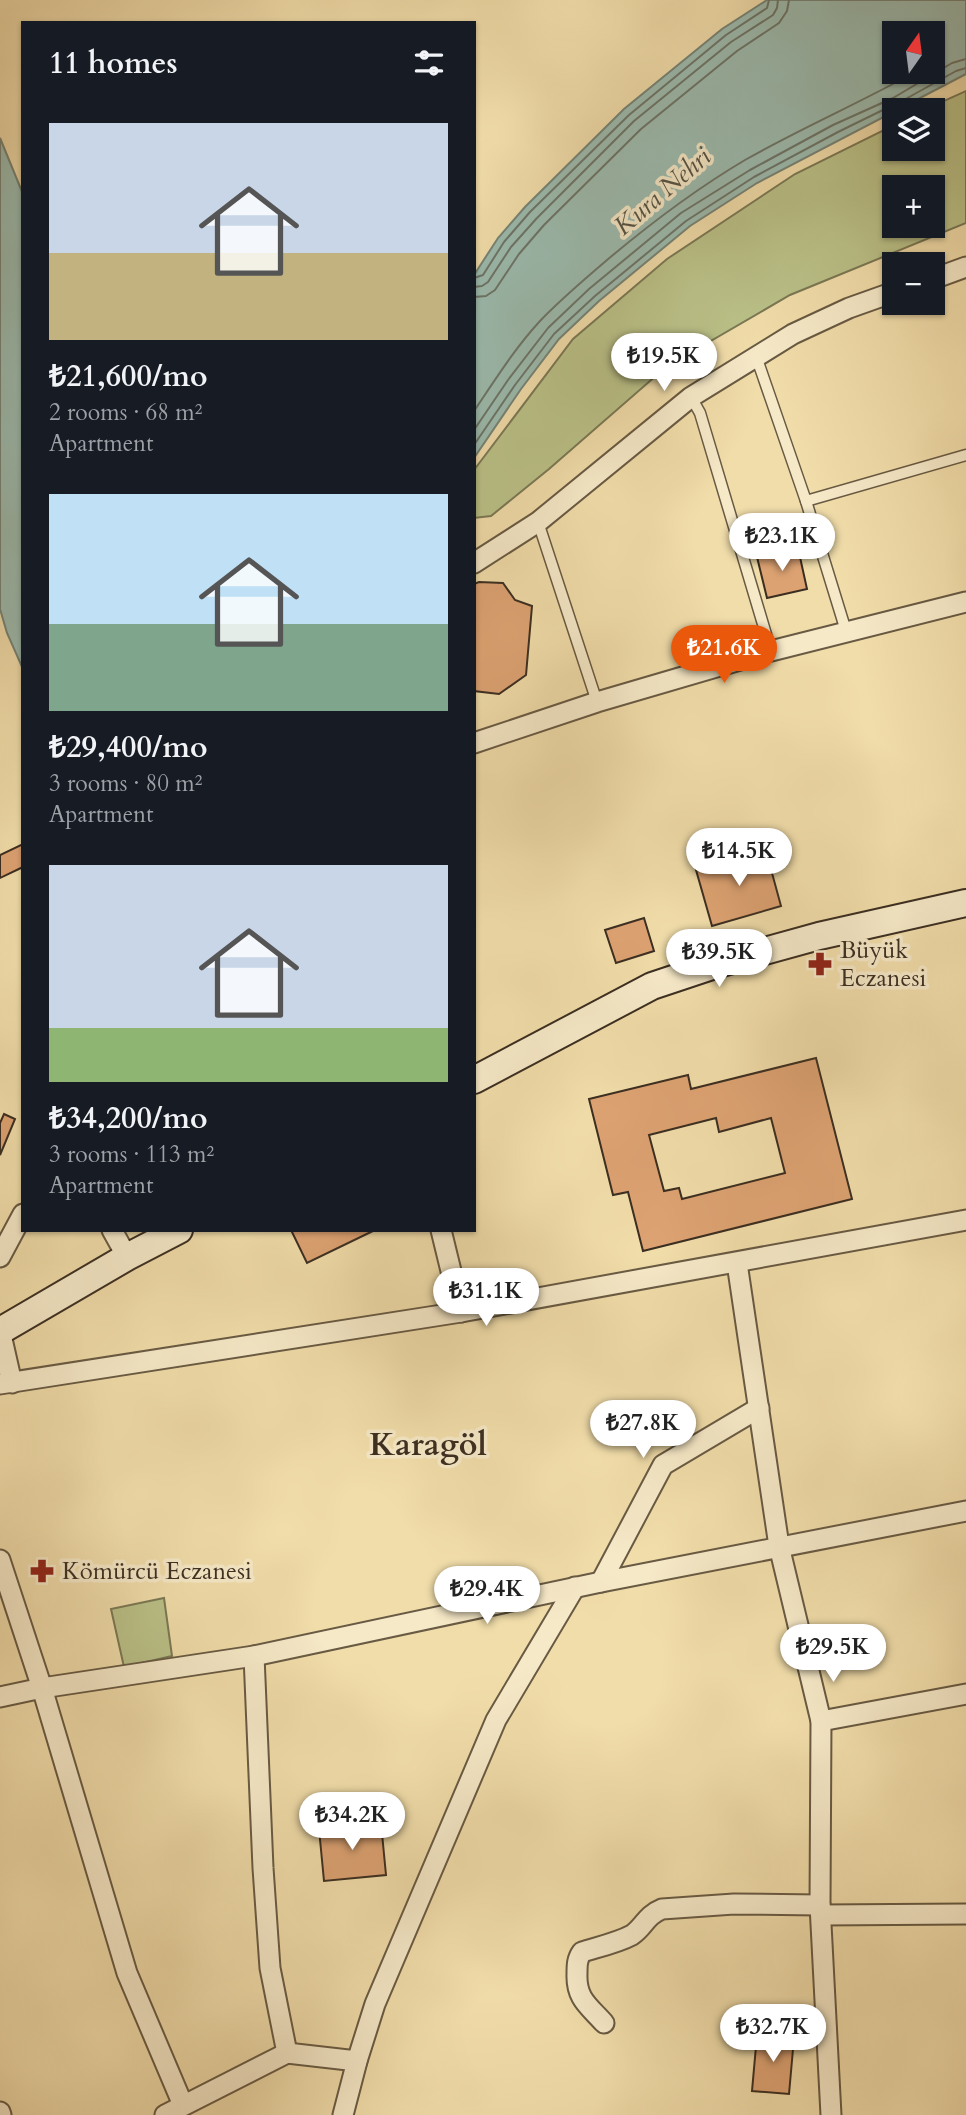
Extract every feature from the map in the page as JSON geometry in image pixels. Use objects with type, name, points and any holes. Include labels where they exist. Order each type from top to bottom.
[{"type":"main road","points":[[476,1079],[652,986],[718,964],[819,936],[966,903]]},
{"type":"main road","points":[[0,1331],[175,1232]]},
{"type":"street","points":[[945,275],[966,267]]},
{"type":"street","points":[[476,562],[538,522],[691,397],[793,334],[882,296]]},
{"type":"street","points":[[476,742],[597,702],[771,651],[966,602]]},
{"type":"street","points":[[0,1257],[21,1218]]},
{"type":"street","points":[[0,1331],[6,1383],[461,1312],[966,1220]]},
{"type":"street","points":[[113,1232],[127,1257]]},
{"type":"street","points":[[441,1232],[461,1312]]},
{"type":"street","points":[[737,1263],[779,1546],[821,1721],[820,1910],[831,2115]]},
{"type":"street","points":[[601,1582],[663,1465],[759,1408]]},
{"type":"street","points":[[0,1698],[42,1688],[254,1656],[575,1587],[966,1511]]},
{"type":"street","points":[[0,1560],[42,1688],[127,1973],[183,2105]]},
{"type":"street","points":[[343,2115],[356,2061],[375,2004],[496,1720],[575,1587]]},
{"type":"street","points":[[254,1656],[270,1968],[287,2053]]},
{"type":"street","points":[[821,1721],[966,1695]]},
{"type":"street","points":[[604,2023],[578,1993],[576,1984],[579,1957],[582,1952],[635,1933],[653,1913],[662,1909],[734,1904],[820,1910],[966,1914]]},
{"type":"street","points":[[165,2115],[287,2053],[356,2061]]},
{"type":"lane","points":[[756,356],[806,501],[846,631]]},
{"type":"lane","points":[[691,397],[700,413],[771,651]]},
{"type":"lane","points":[[806,501],[966,455]]},
{"type":"lane","points":[[538,522],[597,702]]},
{"type":"green space","points":[[966,91],[966,223],[945,232],[945,175],[882,175],[882,238],[929,238],[895,252],[882,252],[882,257],[790,295],[666,367],[491,516],[476,518],[476,467],[573,339],[667,259],[795,174],[882,131],[882,161],[945,161],[945,100]]},
{"type":"green space","points":[[164,1598],[172,1656],[124,1667],[111,1609]]},
{"type":"water","name":"Kura Nehri","points":[[767,0],[966,0],[966,74],[920,98],[882,98],[882,118],[757,183],[690,226],[599,301],[559,339],[476,455],[476,272],[498,238],[525,207],[624,109],[722,29]]},
{"type":"water","points":[[0,138],[21,189],[21,664],[0,609]]},
{"type":"building","points":[[798,548],[807,589],[767,598],[757,557]]},
{"type":"building","points":[[476,583],[503,583],[515,600],[532,606],[526,675],[499,694],[476,691]]},
{"type":"building","points":[[21,845],[21,868],[0,878],[0,855]]},
{"type":"building","points":[[766,851],[781,906],[712,926],[696,870]]},
{"type":"building","points":[[644,918],[654,951],[616,963],[605,930]]},
{"type":"building","points":[[816,1058],[852,1199],[643,1251],[628,1192],[613,1195],[589,1099],[688,1075],[691,1089]],"holes":[[[716,1118],[719,1132],[771,1118],[785,1173],[682,1199],[679,1188],[664,1191],[649,1135]]]},
{"type":"building","points":[[4,1114],[15,1119],[0,1155],[0,1123]]},
{"type":"building","points":[[292,1232],[371,1232],[307,1263]]},
{"type":"building","points":[[381,1823],[386,1875],[324,1881],[319,1829]]},
{"type":"building","points":[[757,2035],[794,2038],[789,2094],[752,2091]]},
{"type":"place","name":"Büyük Eczanesi","points":[[820,964]]},
{"type":"place","name":"Kömürcü Eczanesi","points":[[42,1571]]},
{"type":"district","name":"Karagöl","points":[[428,1444]]}]
